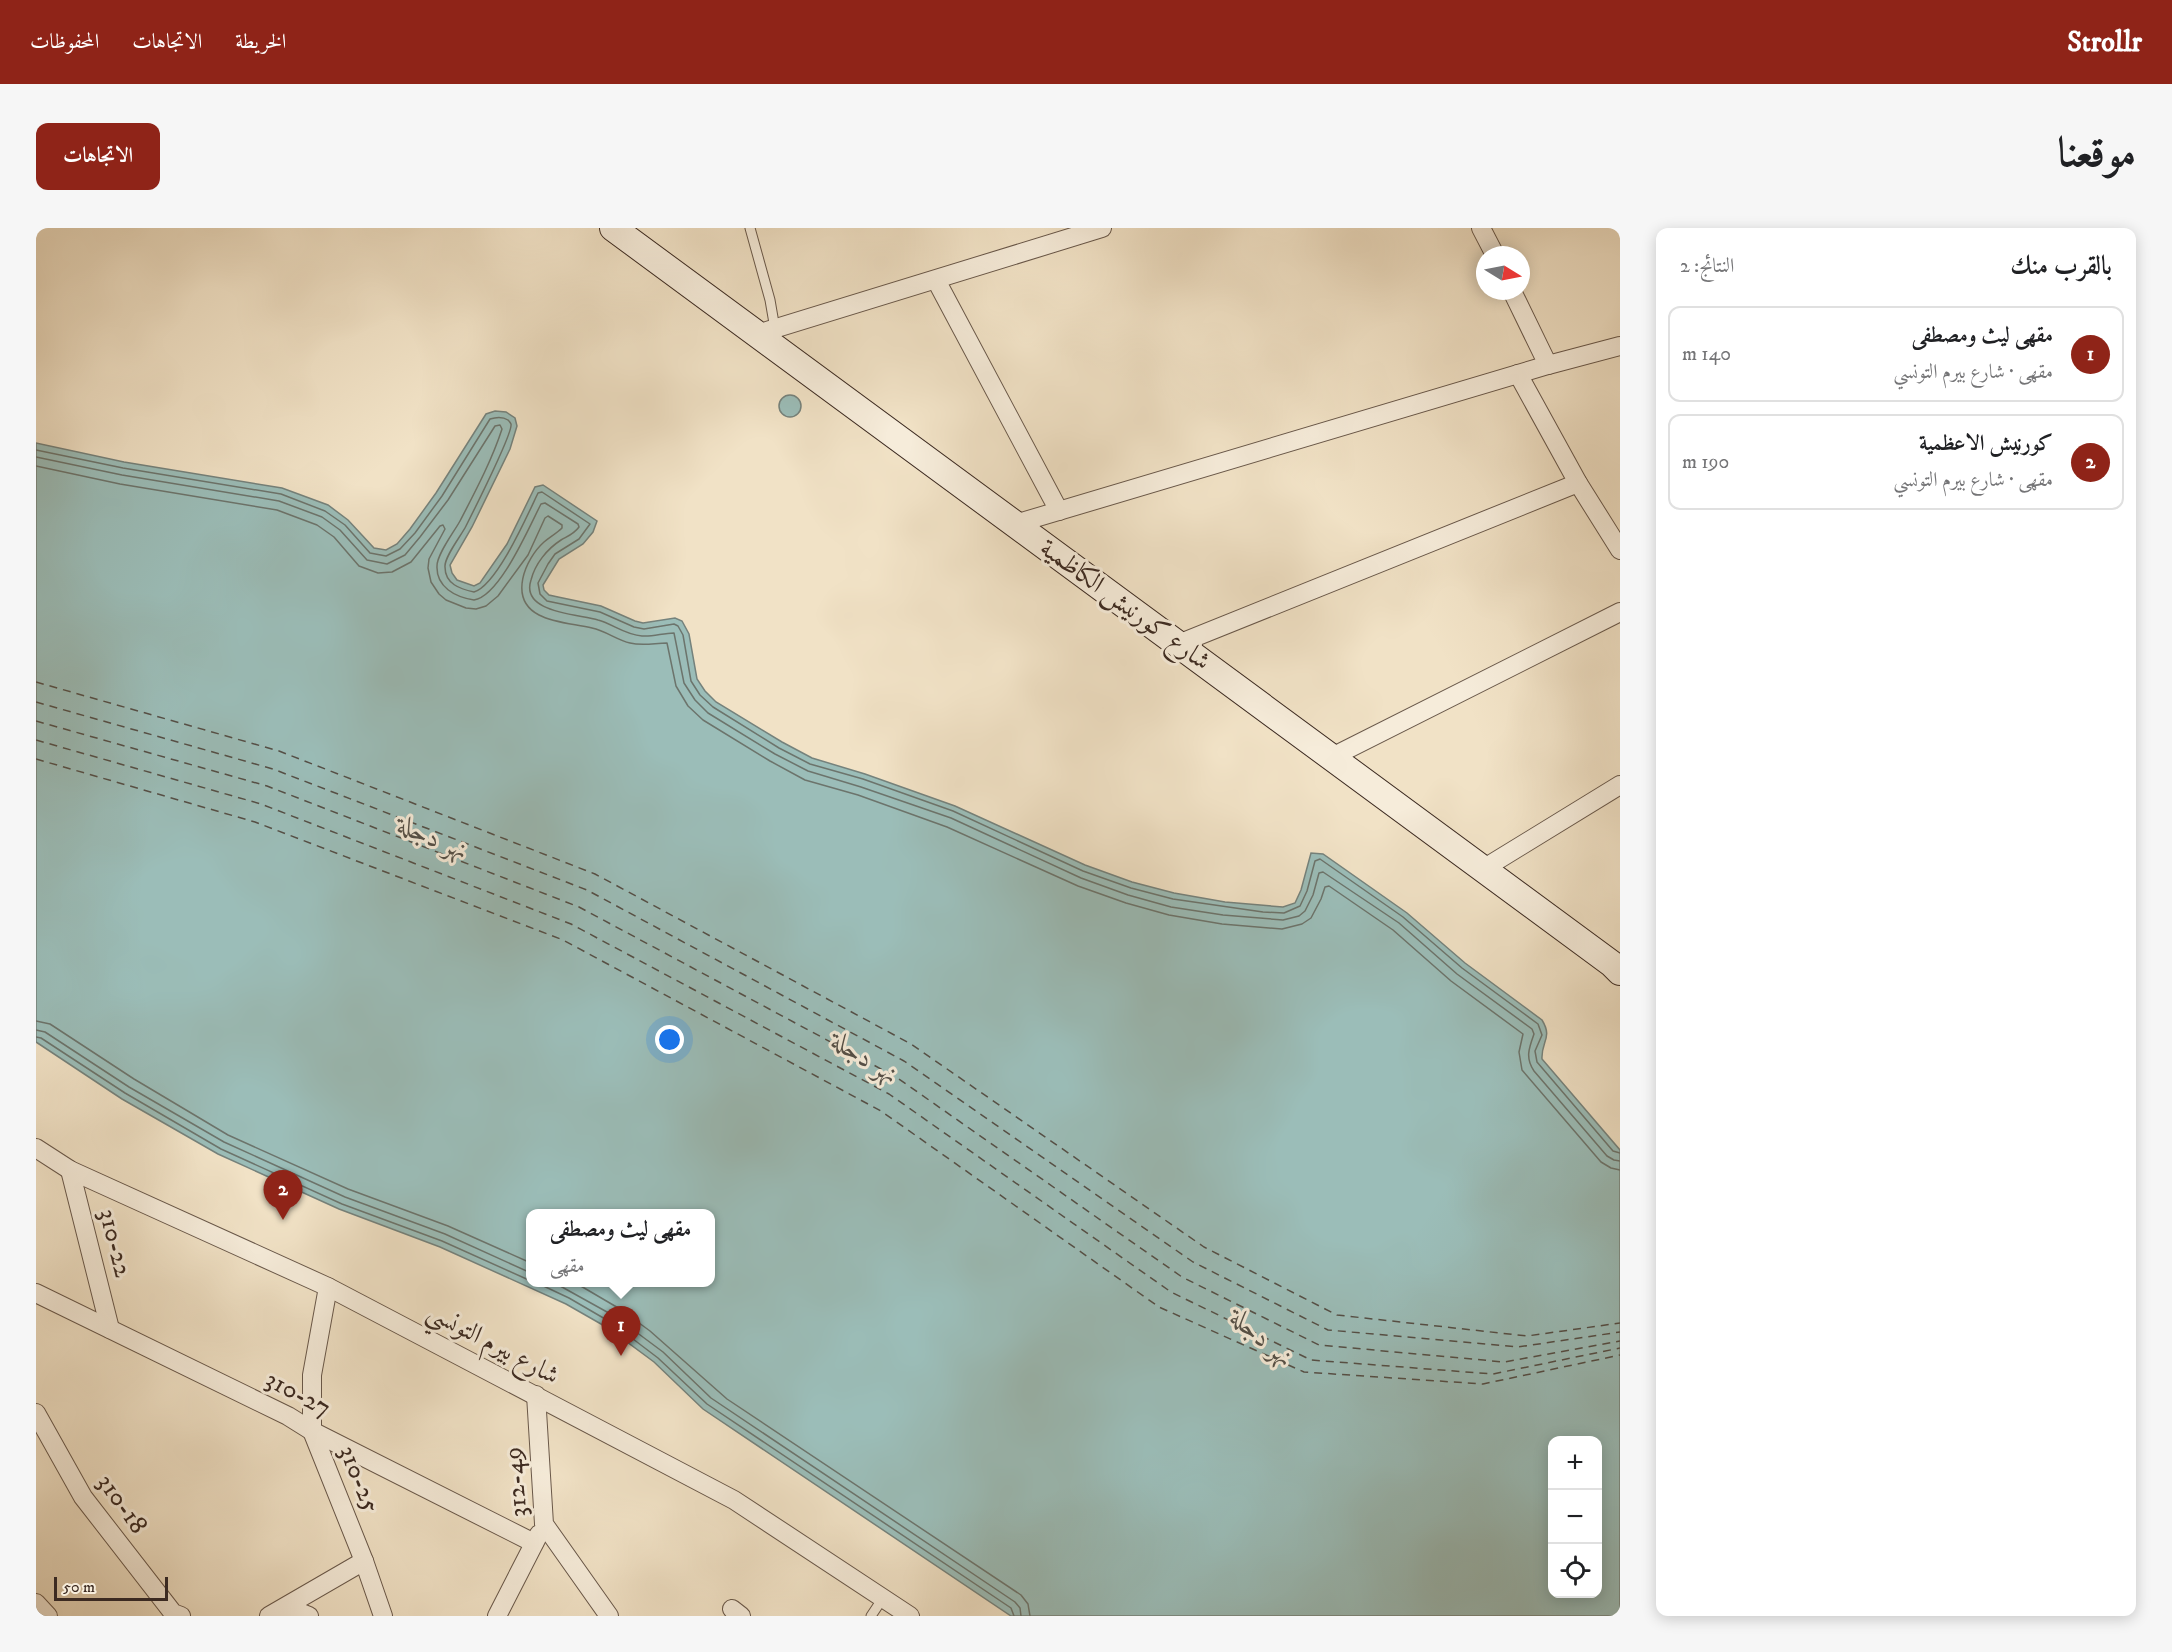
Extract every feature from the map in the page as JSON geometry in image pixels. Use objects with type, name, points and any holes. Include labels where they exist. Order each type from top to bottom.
[{"type":"street","points":[[766,332],[936,280],[1079,231],[1102,228]]},
{"type":"street","points":[[1481,228],[1490,246]]},
{"type":"street","name":"شارع كورنيش الكاظمية","points":[[621,232],[766,332],[1015,524],[1620,972]]},
{"type":"street","points":[[936,280],[1059,511]]},
{"type":"street","points":[[1516,300],[1548,365]]},
{"type":"street","points":[[1015,524],[1548,365],[1620,346]]},
{"type":"street","points":[[1518,374],[1578,483],[1620,550]]},
{"type":"street","points":[[1178,644],[1578,483]]},
{"type":"street","points":[[1332,757],[1620,612]]},
{"type":"street","points":[[1483,869],[1620,785]]},
{"type":"street","name":"شارع بيرم التونسي","points":[[36,1148],[70,1170],[327,1287],[734,1500],[910,1616]]},
{"type":"street","name":"310-22","points":[[70,1170],[110,1329]]},
{"type":"street","name":"310-25","points":[[327,1287],[312,1375],[312,1431],[364,1561],[383,1616]]},
{"type":"street","name":"310-27","points":[[36,1293],[288,1416],[312,1431],[534,1543]]},
{"type":"street","name":"312-49","points":[[536,1395],[544,1524],[609,1616]]},
{"type":"street","name":"310-18","points":[[36,1413],[83,1497],[175,1615]]},
{"type":"street","points":[[497,1616],[544,1524]]},
{"type":"street","points":[[269,1616],[364,1561]]},
{"type":"street","points":[[36,1603],[48,1616]]},
{"type":"street","points":[[287,1607],[309,1616]]},
{"type":"lane","points":[[750,228],[770,300],[766,332]]},
{"type":"lane","points":[[871,1616],[883,1598]]},
{"type":"water","points":[[786,395],[794,395],[801,402],[801,410],[794,417],[786,417],[779,410],[779,402]]},
{"type":"water","name":"نهر دجلة","points":[[495,411],[506,412],[515,418],[517,426],[510,449],[472,527],[450,565],[457,580],[474,586],[480,583],[507,544],[535,487],[543,485],[597,521],[593,532],[583,544],[559,559],[543,585],[544,590],[549,595],[601,606],[643,623],[675,618],[682,621],[689,634],[697,679],[705,691],[716,702],[782,742],[812,758],[955,806],[1085,865],[1132,882],[1174,893],[1225,902],[1283,907],[1295,903],[1311,853],[1323,854],[1407,913],[1465,963],[1542,1020],[1547,1036],[1542,1059],[1620,1150],[1620,1616],[1011,1616],[703,1409],[654,1362],[608,1328],[566,1304],[528,1287],[715,1287],[715,1209],[526,1209],[526,1286],[440,1247],[339,1209],[218,1154],[122,1099],[36,1042],[36,443],[124,462],[282,488],[328,505],[348,520],[374,548],[386,550],[397,544],[436,493],[486,414]]},
{"type":"ferry route","points":[[36,682],[279,751],[595,874],[911,1044],[1204,1247],[1337,1315],[1527,1336],[1620,1323]]},
{"type":"ferry route","points":[[36,702],[273,769],[587,890],[904,1061],[1193,1262],[1328,1330],[1518,1347],[1620,1332]]},
{"type":"ferry route","points":[[36,721],[267,786],[579,907],[896,1077],[1182,1277],[1319,1345],[1504,1362],[1620,1341]]},
{"type":"ferry route","points":[[36,740],[261,804],[571,924],[889,1094],[1171,1292],[1311,1360],[1493,1374],[1620,1348]]},
{"type":"ferry route","points":[[36,759],[255,822],[563,940],[881,1111],[1159,1307],[1304,1372],[1483,1384],[1620,1355]]},
{"type":"place","name":"كورنيش الاعظمية","points":[[283,1220]]},
{"type":"place","name":"مقهى ليث ومصطفى","points":[[621,1356]]}]
